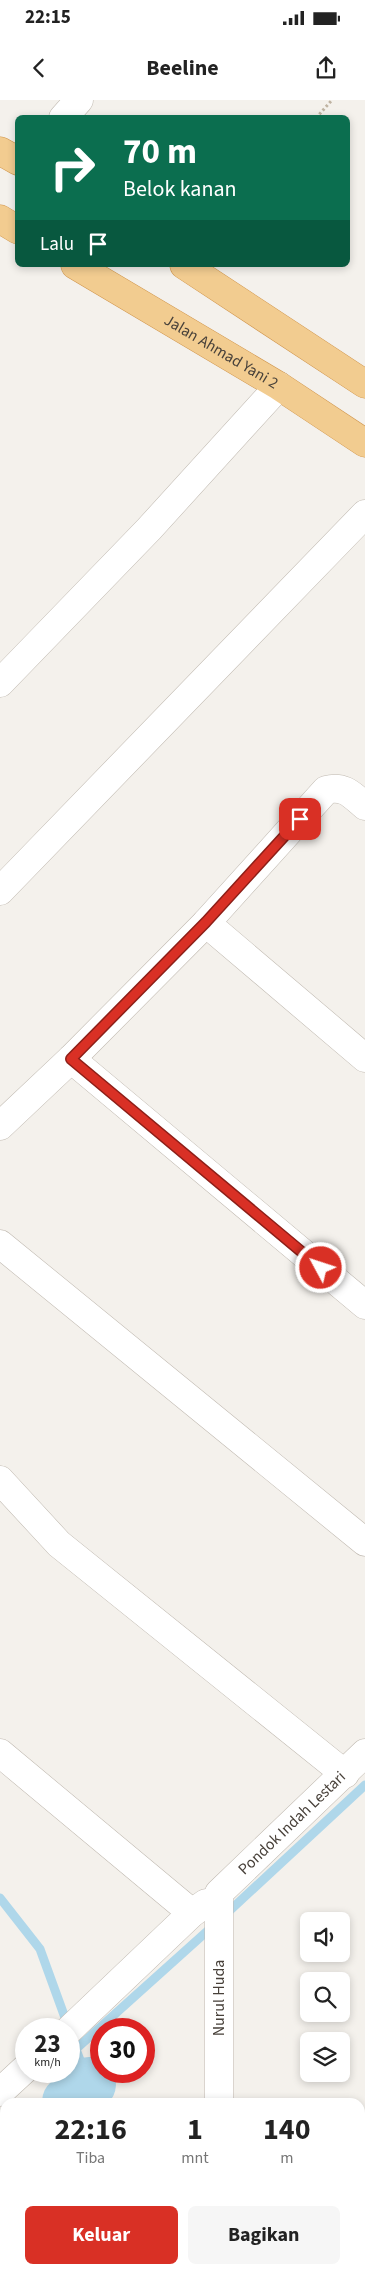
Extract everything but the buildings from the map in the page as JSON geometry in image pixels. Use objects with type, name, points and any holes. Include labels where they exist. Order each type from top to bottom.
[{"type":"highway","points":[[0,150],[15,159]]},
{"type":"highway","points":[[0,219],[15,228]]},
{"type":"highway","name":"Jalan Ahmad Yani 2","points":[[78,267],[278,386],[365,443]]},
{"type":"highway","points":[[187,267],[365,384]]},
{"type":"street","points":[[66,115],[79,100]]},
{"type":"street","points":[[0,683],[149,529],[278,386]]},
{"type":"street","points":[[0,891],[365,514]]},
{"type":"street","points":[[0,1126],[71,1059],[206,922],[326,790],[336,787],[345,789],[365,806]]},
{"type":"street","points":[[206,922],[365,1058]]},
{"type":"street","points":[[71,1059],[365,1305]]},
{"type":"street","points":[[0,1244],[365,1542]]},
{"type":"street","points":[[0,1480],[59,1544],[345,1774]]},
{"type":"street","points":[[0,1753],[192,1913]]},
{"type":"street","name":"Pondok Indah Lestari","points":[[80,2020],[192,1913],[219,1893],[365,1753]]},
{"type":"street","name":"Nurul Huda","points":[[219,1893],[219,2098]]},
{"type":"street","points":[[0,2092],[15,2078]]},
{"type":"path","points":[[319,115],[332,100]]},
{"type":"waterway","points":[[225,1915],[365,1785]]},
{"type":"waterway","points":[[0,1898],[40,1949],[65,2018]]},
{"type":"waterway","points":[[80,2045],[214,1925]]},
{"type":"waterway","points":[[80,2060],[89,2084]]},
{"type":"waterway","points":[[73,2098],[89,2084]]},
{"type":"route","points":[[300,819],[206,922],[71,1059],[321,1268]]}]
